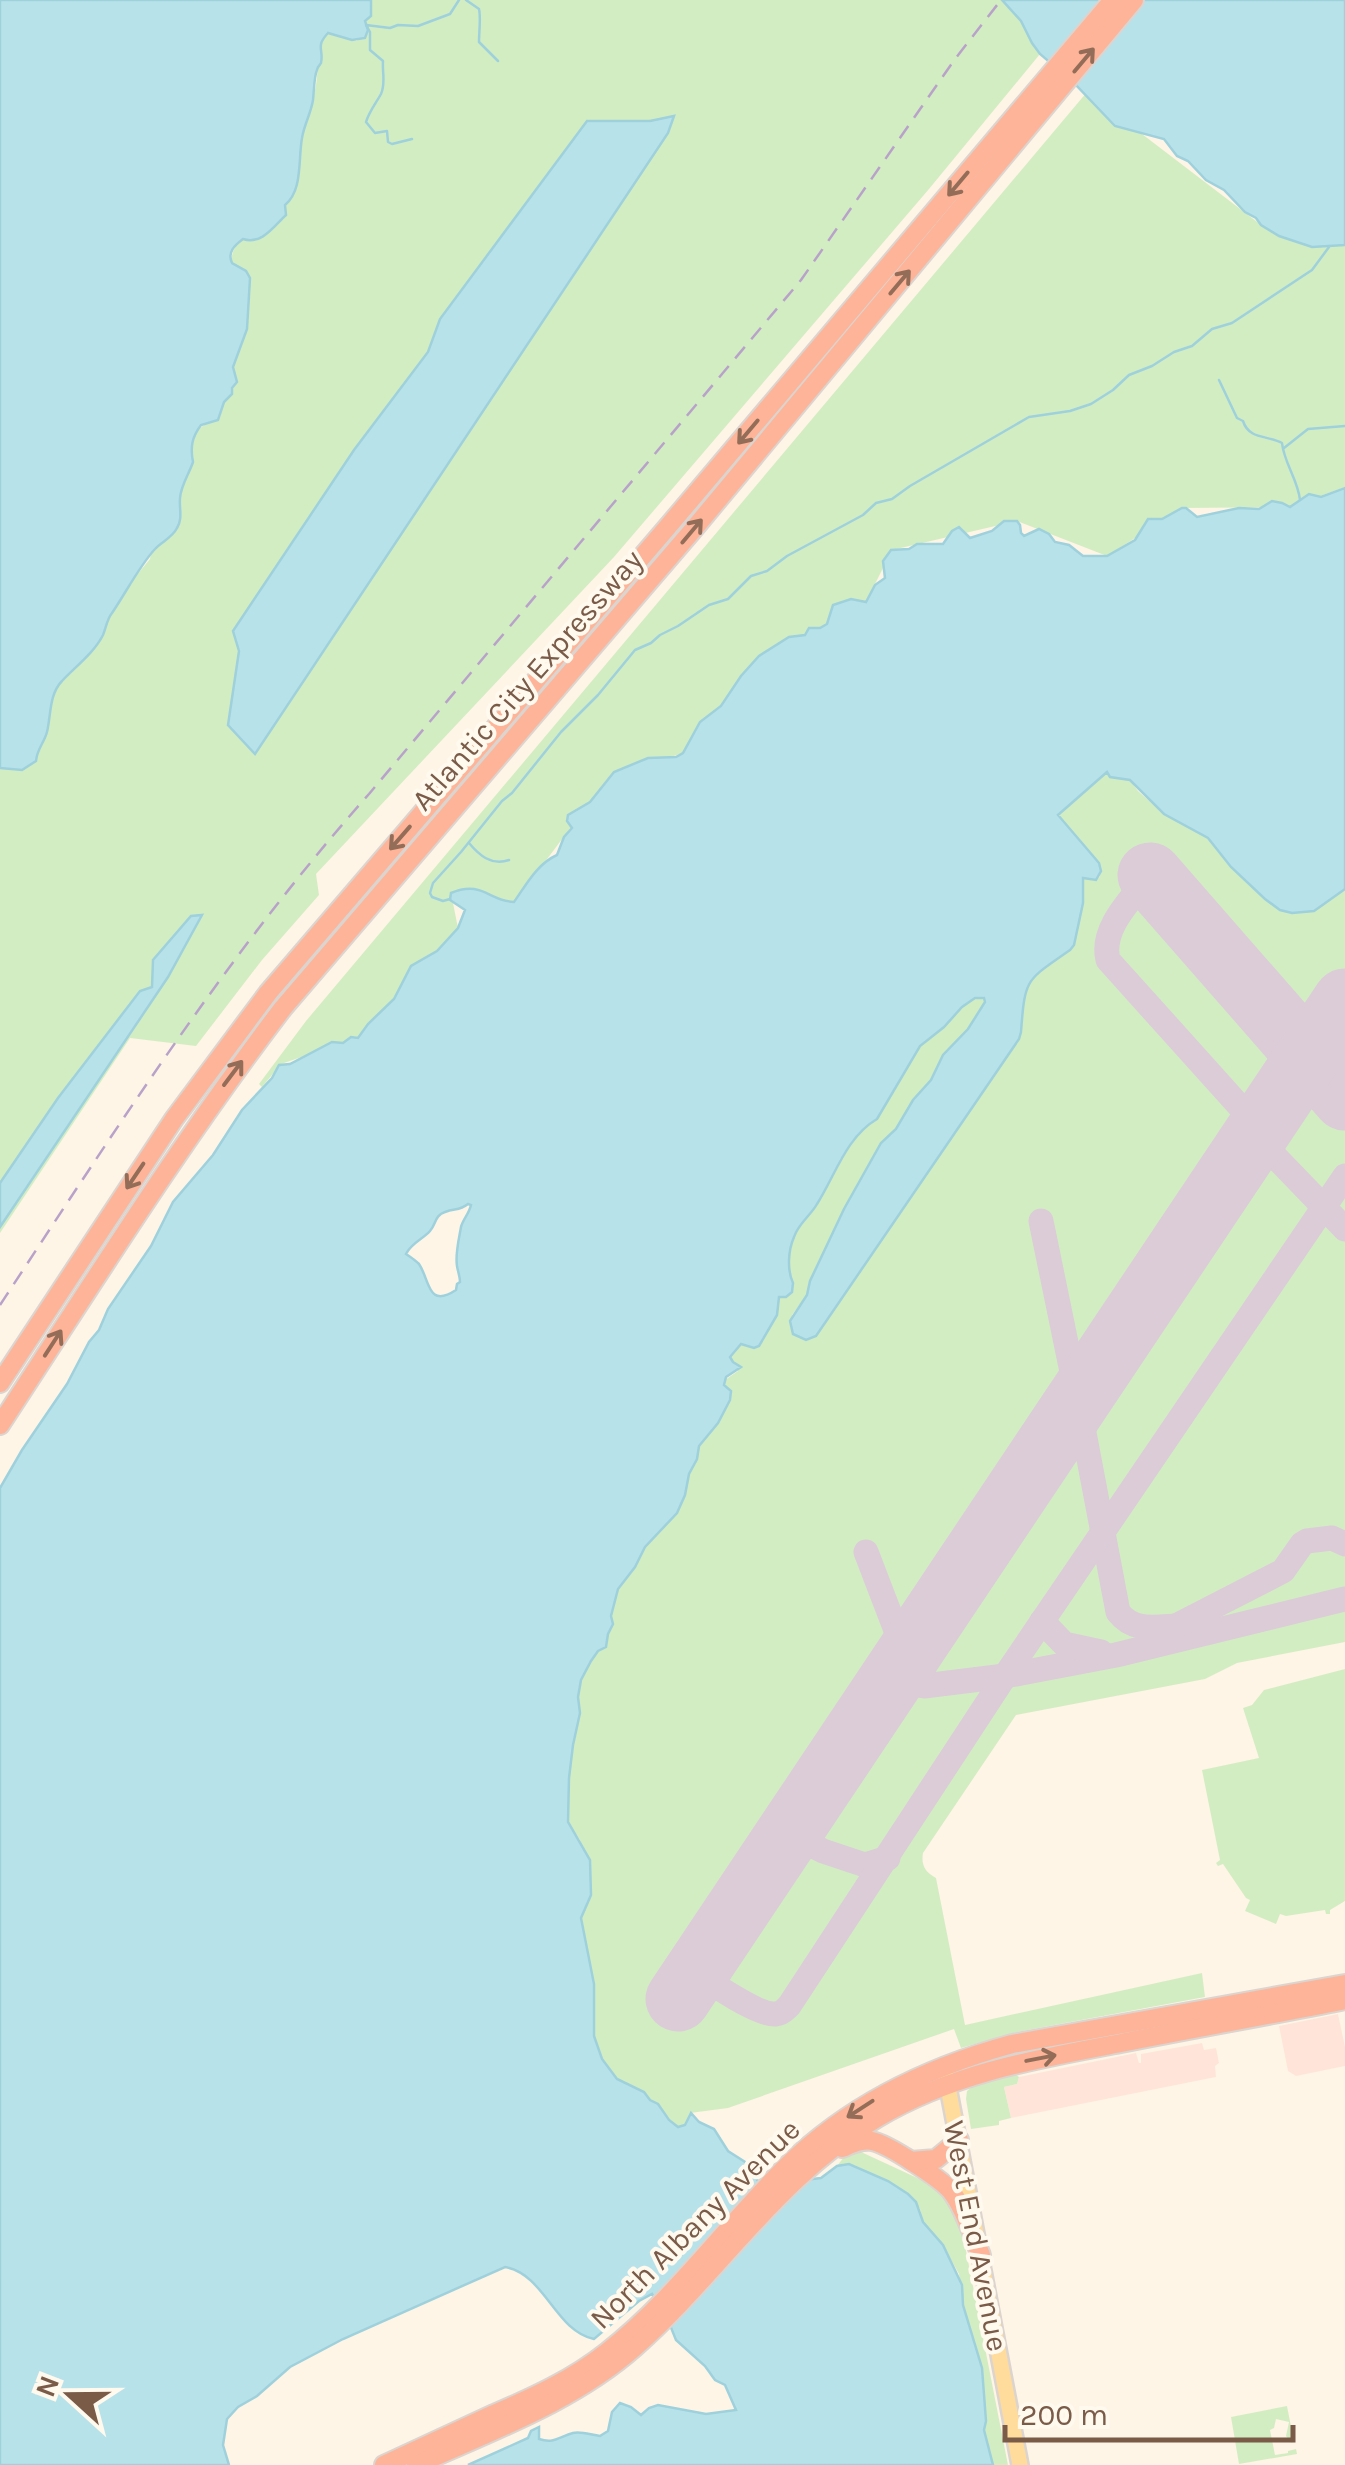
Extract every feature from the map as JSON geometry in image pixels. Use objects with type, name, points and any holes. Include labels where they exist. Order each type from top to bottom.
[{"type":"highway","name":"Atlantic City Expressway","points":[[0,1425],[160,1177],[283,1008],[703,518],[1027,115],[1112,0]]},
{"type":"highway","name":"Atlantic City Expressway","points":[[0,1383],[174,1118],[268,993],[1027,115],[1134,0]]},
{"type":"highway","name":"North Albany Avenue","points":[[791,2172],[811,2165],[842,2140],[976,2054],[1345,1984]]},
{"type":"highway","name":"North Albany Avenue","points":[[416,2465],[575,2390],[618,2361],[815,2141],[856,2111],[904,2084],[1345,2000]]},
{"type":"highway","points":[[911,2162],[936,2158],[959,2140]]},
{"type":"highway","points":[[811,2165],[850,2144],[882,2144],[949,2188],[981,2255]]},
{"type":"highway","name":"North Albany Avenue","points":[[384,2465],[561,2383],[650,2324]]},
{"type":"main road","name":"West End Avenue","points":[[945,2075],[1020,2465]]},
{"type":"shaded area","points":[[1338,2014],[1345,2066],[1296,2076],[1288,2071],[1279,2026]]},
{"type":"shaded area","points":[[1202,2043],[1204,2050],[1216,2048],[1216,2077],[1011,2118],[1004,2087],[1017,2084],[1019,2077],[1136,2053],[1141,2063],[1141,2054]]},
{"type":"green space","points":[[371,0],[1002,0],[1022,21],[1040,54],[614,557],[316,874],[319,895],[262,960],[196,1046],[130,1038],[0,1233],[0,768],[36,761],[58,686],[103,635],[110,616],[151,552],[174,533],[181,518],[184,479],[193,462],[193,439],[205,424],[220,417],[236,384],[233,367],[247,329],[250,284],[246,271],[232,263],[232,254],[250,234],[286,215],[285,205],[297,183],[302,138],[324,39],[328,33],[357,41],[365,20],[371,16]],"holes":[[[674,117],[668,134],[255,753],[228,726],[239,651],[234,631],[354,450],[428,352],[440,319],[587,121]]]},
{"type":"green space","points":[[1087,92],[1269,231],[1345,246],[1345,487],[1290,507],[1182,508],[1107,556],[1017,521],[892,550],[866,602],[833,605],[827,624],[759,656],[683,753],[608,778],[514,903],[451,893],[458,928],[360,1037],[281,1064],[262,1087],[259,1084],[306,1021]]},
{"type":"green space","points":[[1107,772],[1111,777],[1130,780],[1164,814],[1208,838],[1231,867],[1280,910],[1313,911],[1345,889],[1345,1642],[1237,1663],[1205,1679],[1016,1715],[923,1853],[925,1868],[936,1878],[965,2025],[1202,1973],[1205,1997],[1017,2032],[961,2048],[954,2029],[728,2108],[690,2113],[685,2125],[678,2127],[644,2092],[617,2079],[602,2059],[594,2036],[594,1984],[581,1918],[591,1894],[580,1840],[568,1822],[569,1778],[580,1713],[581,1680],[598,1651],[606,1647],[618,1589],[645,1547],[677,1513],[699,1446],[730,1400],[730,1389],[724,1384],[738,1371],[738,1364],[730,1357],[741,1344],[754,1348],[765,1336],[790,1277],[788,1254],[796,1232],[816,1207],[848,1149],[866,1125],[877,1119],[920,1046],[962,1007],[984,997],[986,1002],[968,1029],[943,1055],[931,1080],[913,1100],[896,1129],[881,1143],[844,1209],[807,1295],[792,1315],[793,1334],[806,1340],[816,1336],[1021,1032],[1030,982],[1074,945],[1083,903],[1083,878],[1094,880],[1101,871],[1099,863],[1058,816]]},
{"type":"green space","points":[[1345,1669],[1345,1901],[1330,1910],[1330,1914],[1325,1910],[1280,1914],[1276,1924],[1245,1911],[1250,1900],[1223,1864],[1216,1863],[1220,1860],[1202,1770],[1259,1758],[1243,1708],[1252,1705],[1264,1690]]},
{"type":"green space","points":[[1015,2074],[1019,2077],[1017,2084],[1004,2087],[1011,2118],[999,2121],[999,2125],[971,2129],[967,2091]]},
{"type":"green space","points":[[859,2151],[939,2188],[959,2215],[1008,2465],[993,2465],[984,2430],[982,2368],[963,2305],[959,2274],[908,2193],[856,2166],[837,2166],[844,2157]]},
{"type":"green space","points":[[1287,2406],[1294,2442],[1286,2436],[1289,2422],[1276,2419],[1270,2430],[1275,2455],[1296,2449],[1297,2454],[1239,2464],[1231,2417]]},
{"type":"water","points":[[0,0],[371,0],[365,38],[352,40],[328,33],[322,42],[297,183],[285,205],[286,215],[267,234],[243,239],[231,252],[232,263],[250,278],[247,329],[233,367],[237,382],[218,420],[201,425],[194,438],[193,462],[181,493],[179,524],[144,563],[110,615],[95,648],[58,686],[36,761],[22,770],[0,768]]},
{"type":"water","points":[[1002,0],[1345,0],[1345,245],[1312,247],[1279,236],[1177,156],[1164,139],[1115,126],[1040,54],[1021,21]]},
{"type":"water","points":[[674,116],[668,133],[255,754],[228,725],[239,651],[233,631],[354,450],[428,352],[440,319],[587,121],[650,121]]},
{"type":"water","points":[[1345,488],[1345,889],[1314,911],[1280,910],[1231,867],[1208,838],[1164,814],[1130,780],[1110,777],[1107,772],[1058,815],[1099,863],[1101,871],[1096,880],[1083,878],[1083,903],[1074,945],[1030,982],[1019,1039],[816,1336],[806,1340],[793,1334],[790,1321],[807,1295],[844,1209],[881,1143],[896,1129],[913,1100],[931,1080],[943,1055],[968,1029],[984,998],[975,998],[962,1007],[920,1046],[877,1119],[849,1146],[794,1237],[789,1260],[792,1292],[779,1297],[777,1315],[759,1346],[741,1344],[730,1357],[741,1367],[726,1377],[724,1385],[731,1391],[730,1400],[699,1446],[677,1513],[645,1547],[618,1589],[606,1647],[591,1661],[578,1697],[580,1713],[569,1778],[568,1822],[590,1860],[591,1895],[581,1918],[594,1984],[594,2036],[602,2059],[617,2079],[644,2092],[678,2127],[685,2125],[691,2113],[714,2129],[728,2151],[753,2167],[763,2185],[821,2178],[837,2166],[849,2164],[888,2181],[916,2202],[923,2222],[943,2245],[962,2285],[963,2305],[982,2368],[984,2430],[993,2465],[468,2465],[528,2438],[539,2427],[539,2439],[544,2440],[576,2433],[600,2436],[608,2431],[612,2412],[620,2403],[641,2415],[658,2405],[706,2414],[736,2410],[725,2385],[715,2380],[676,2340],[652,2294],[594,2339],[569,2325],[530,2280],[505,2267],[343,2339],[290,2367],[227,2419],[223,2445],[229,2465],[0,2465],[0,1488],[67,1384],[108,1309],[151,1246],[173,1202],[279,1065],[290,1064],[332,1042],[358,1038],[394,999],[411,966],[437,951],[458,928],[465,910],[450,900],[451,893],[478,890],[514,902],[538,869],[557,855],[572,828],[568,815],[590,802],[614,772],[648,758],[683,753],[700,722],[721,706],[759,656],[789,637],[805,635],[809,628],[827,624],[833,605],[851,599],[866,602],[875,585],[885,578],[883,561],[891,550],[943,544],[959,527],[970,538],[992,531],[1004,521],[1017,521],[1024,536],[1039,529],[1083,556],[1107,556],[1135,540],[1148,519],[1162,519],[1182,508],[1197,517],[1239,508],[1259,509],[1272,501],[1290,507],[1309,494],[1321,497]],"holes":[[[471,1205],[457,1247],[460,1282],[447,1295],[434,1294],[419,1264],[406,1254],[442,1213]]]},
{"type":"water","points":[[202,915],[168,977],[0,1227],[0,1183],[58,1098],[140,991],[152,987],[153,960],[191,916]]},
{"type":"waterway","points":[[412,139],[392,144],[388,142],[387,131],[375,133],[366,122],[384,82],[383,61],[370,50],[366,25],[418,26],[450,14],[459,0]]},
{"type":"waterway","points":[[466,0],[479,9],[479,42],[498,61]]},
{"type":"waterway","points":[[450,899],[432,897],[433,883],[635,650],[709,605],[728,599],[751,576],[767,571],[863,515],[876,503],[892,499],[1029,417],[1091,404],[1129,375],[1192,346],[1212,329],[1232,323],[1312,270],[1329,247]]},
{"type":"waterway","points":[[1219,380],[1237,418],[1250,431],[1282,443],[1300,500]]},
{"type":"waterway","points":[[1284,448],[1308,429],[1345,426]]},
{"type":"waterway","points":[[469,843],[491,860],[509,860]]},
{"type":"taxiway","points":[[1150,875],[1113,925],[1108,960],[1260,1129],[1262,1143],[1345,1229]]},
{"type":"taxiway","points":[[696,1973],[758,2010],[776,2014],[789,2006],[1005,1676],[1345,1176]]},
{"type":"taxiway","points":[[1041,1221],[1118,1612],[1137,1625],[1177,1626]]},
{"type":"taxiway","points":[[1166,1631],[1283,1571],[1307,1541],[1332,1538],[1345,1544]]},
{"type":"taxiway","points":[[866,1552],[899,1638],[899,1669],[911,1684],[924,1686],[1005,1676],[1116,1655],[1345,1599]]},
{"type":"taxiway","points":[[1042,1621],[1064,1644],[1101,1652]]},
{"type":"taxiway","points":[[798,1819],[804,1841],[823,1851],[865,1865],[888,1858]]},
{"type":"runway","points":[[1150,875],[1345,1098]]},
{"type":"runway","points":[[678,1999],[1345,1001]]},
{"type":"railway","points":[[0,1305],[175,1042],[269,915],[801,280],[955,59],[1001,0]]}]
